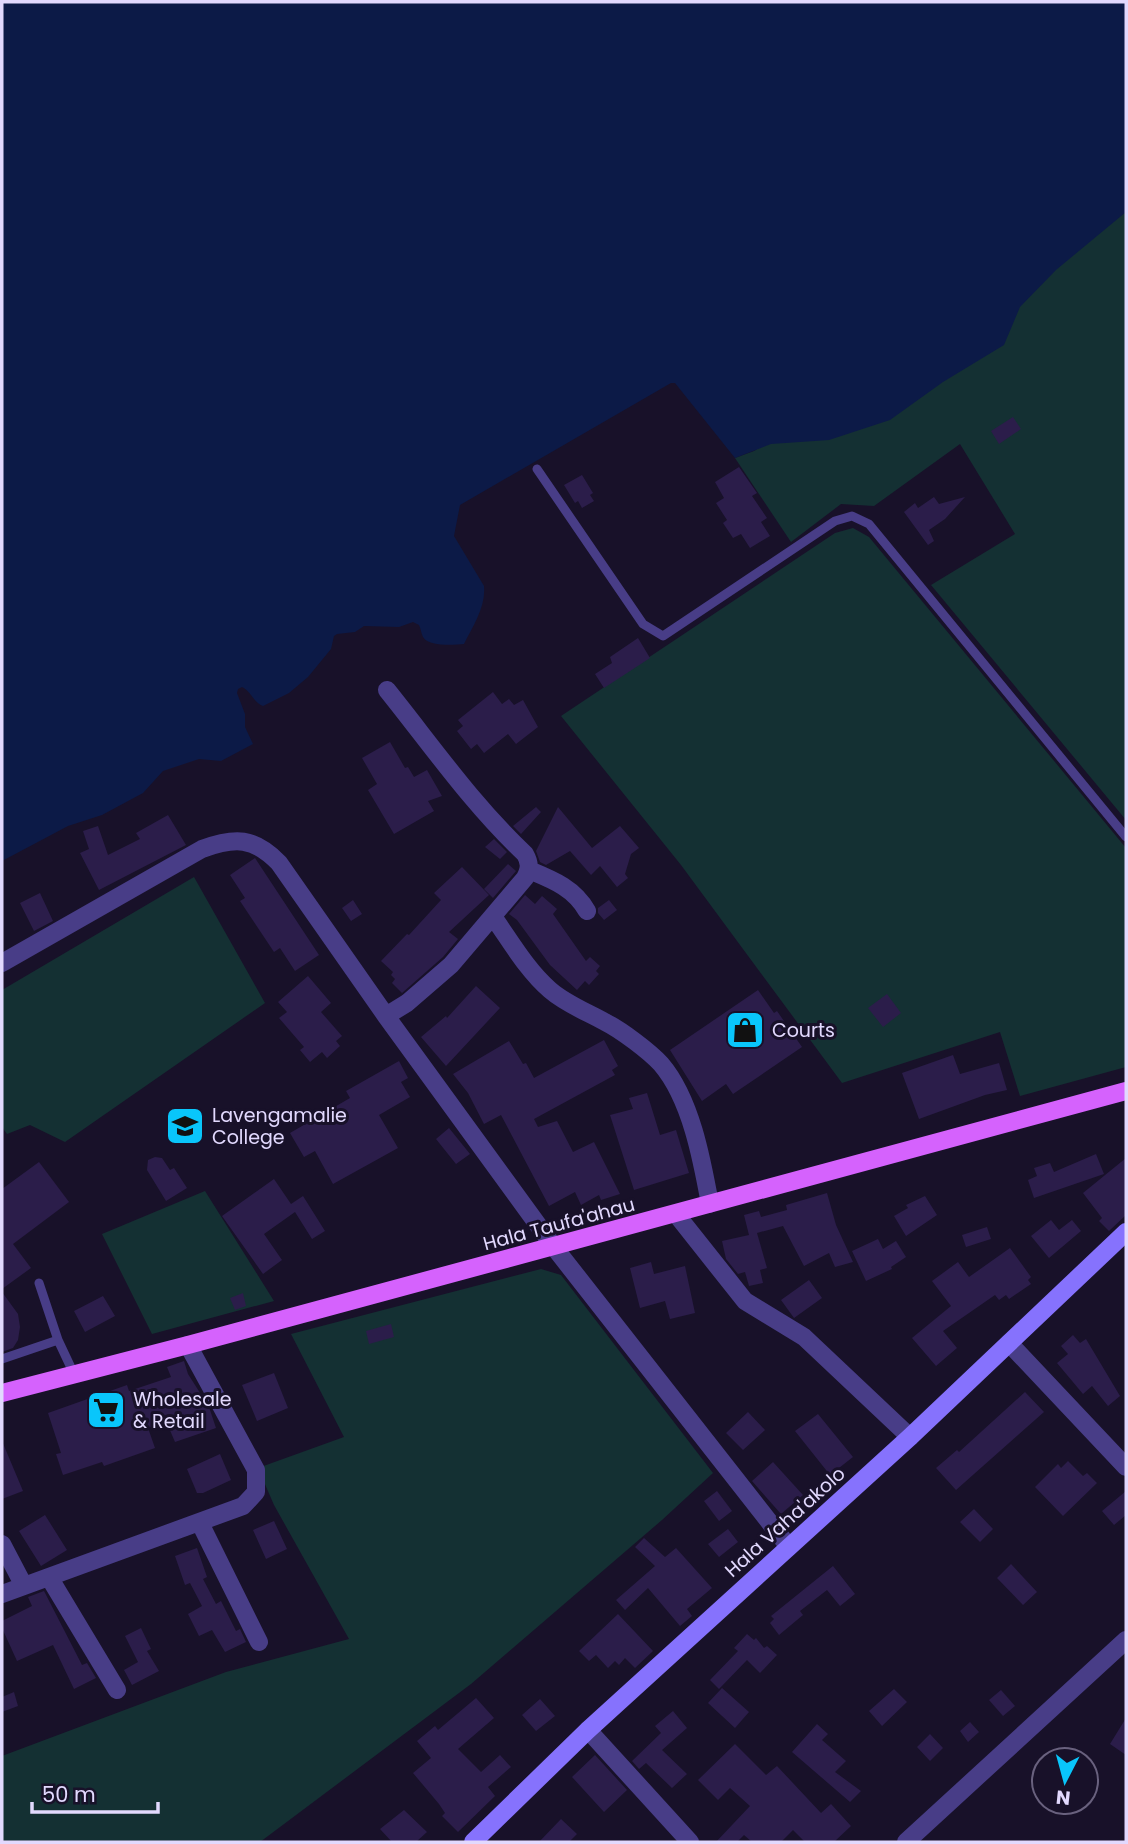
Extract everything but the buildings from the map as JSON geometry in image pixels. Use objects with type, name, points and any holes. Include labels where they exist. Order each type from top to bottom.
[{"type":"main road","name":"Hala Taufa'ahau","points":[[2,1393],[554,1247],[1126,1091]]},
{"type":"main road","name":"Hala Vaha'akolo","points":[[473,1842],[588,1730],[910,1437],[1126,1233]]},
{"type":"street","points":[[386,1016],[407,1003],[451,965],[476,934],[494,918],[529,870],[529,861],[525,854],[484,813],[433,752],[387,690]]},
{"type":"street","points":[[2,962],[202,849],[225,841],[246,842],[265,849],[279,863],[554,1247],[789,1547]]},
{"type":"street","points":[[529,870],[567,888],[580,899],[587,911]]},
{"type":"street","points":[[494,918],[550,990],[578,1009],[608,1023],[660,1064],[677,1090],[688,1118],[701,1156],[709,1205]]},
{"type":"street","points":[[676,1214],[745,1301],[804,1337],[910,1437]]},
{"type":"street","points":[[1009,1343],[1126,1467]]},
{"type":"street","points":[[2,1594],[243,1506],[256,1492],[256,1470],[188,1345]]},
{"type":"street","points":[[200,1523],[259,1642]]},
{"type":"street","points":[[2,1544],[24,1586]]},
{"type":"street","points":[[49,1577],[117,1690]]},
{"type":"street","points":[[906,1842],[1126,1640]]},
{"type":"street","points":[[588,1730],[690,1842]]},
{"type":"lane","points":[[537,469],[643,624],[663,636],[835,521],[852,516],[869,524],[1126,837]]},
{"type":"lane","points":[[40,1283],[58,1340],[74,1374]]},
{"type":"lane","points":[[2,1359],[58,1340]]},
{"type":"green space","points":[[1126,212],[1126,820],[931,585],[1015,534],[960,444],[874,506],[841,504],[791,542],[735,458],[754,451]]},
{"type":"green space","points":[[853,528],[869,537],[1126,848],[1126,1067],[1020,1096],[1000,1032],[842,1083],[681,865],[561,716],[835,533]]},
{"type":"green space","points":[[194,877],[265,1003],[65,1142],[30,1125],[7,1134],[2,1127],[2,990]]},
{"type":"green space","points":[[205,1191],[274,1301],[152,1334],[102,1234]]},
{"type":"green space","points":[[541,1269],[561,1275],[713,1473],[471,1684],[260,1842],[2,1842],[2,1756],[226,1672],[349,1639],[274,1505],[258,1468],[344,1437],[291,1334]]},
{"type":"water","points":[[2,2],[1126,2],[1126,212],[1056,270],[1020,307],[1004,345],[943,382],[890,420],[829,440],[771,444],[735,458],[675,383],[671,383],[460,505],[454,536],[484,586],[481,609],[464,644],[442,645],[426,640],[419,625],[413,622],[399,627],[364,626],[355,632],[337,634],[331,649],[308,677],[289,693],[263,706],[245,689],[238,689],[245,714],[245,727],[253,744],[221,761],[199,759],[163,771],[143,793],[102,815],[68,826],[2,861]]},
{"type":"place","name":"Courts","points":[[745,1030]]},
{"type":"place","name":"Lavengamalie College","points":[[185,1126]]},
{"type":"place","name":"Wholesale & Retail","points":[[106,1410]]}]
